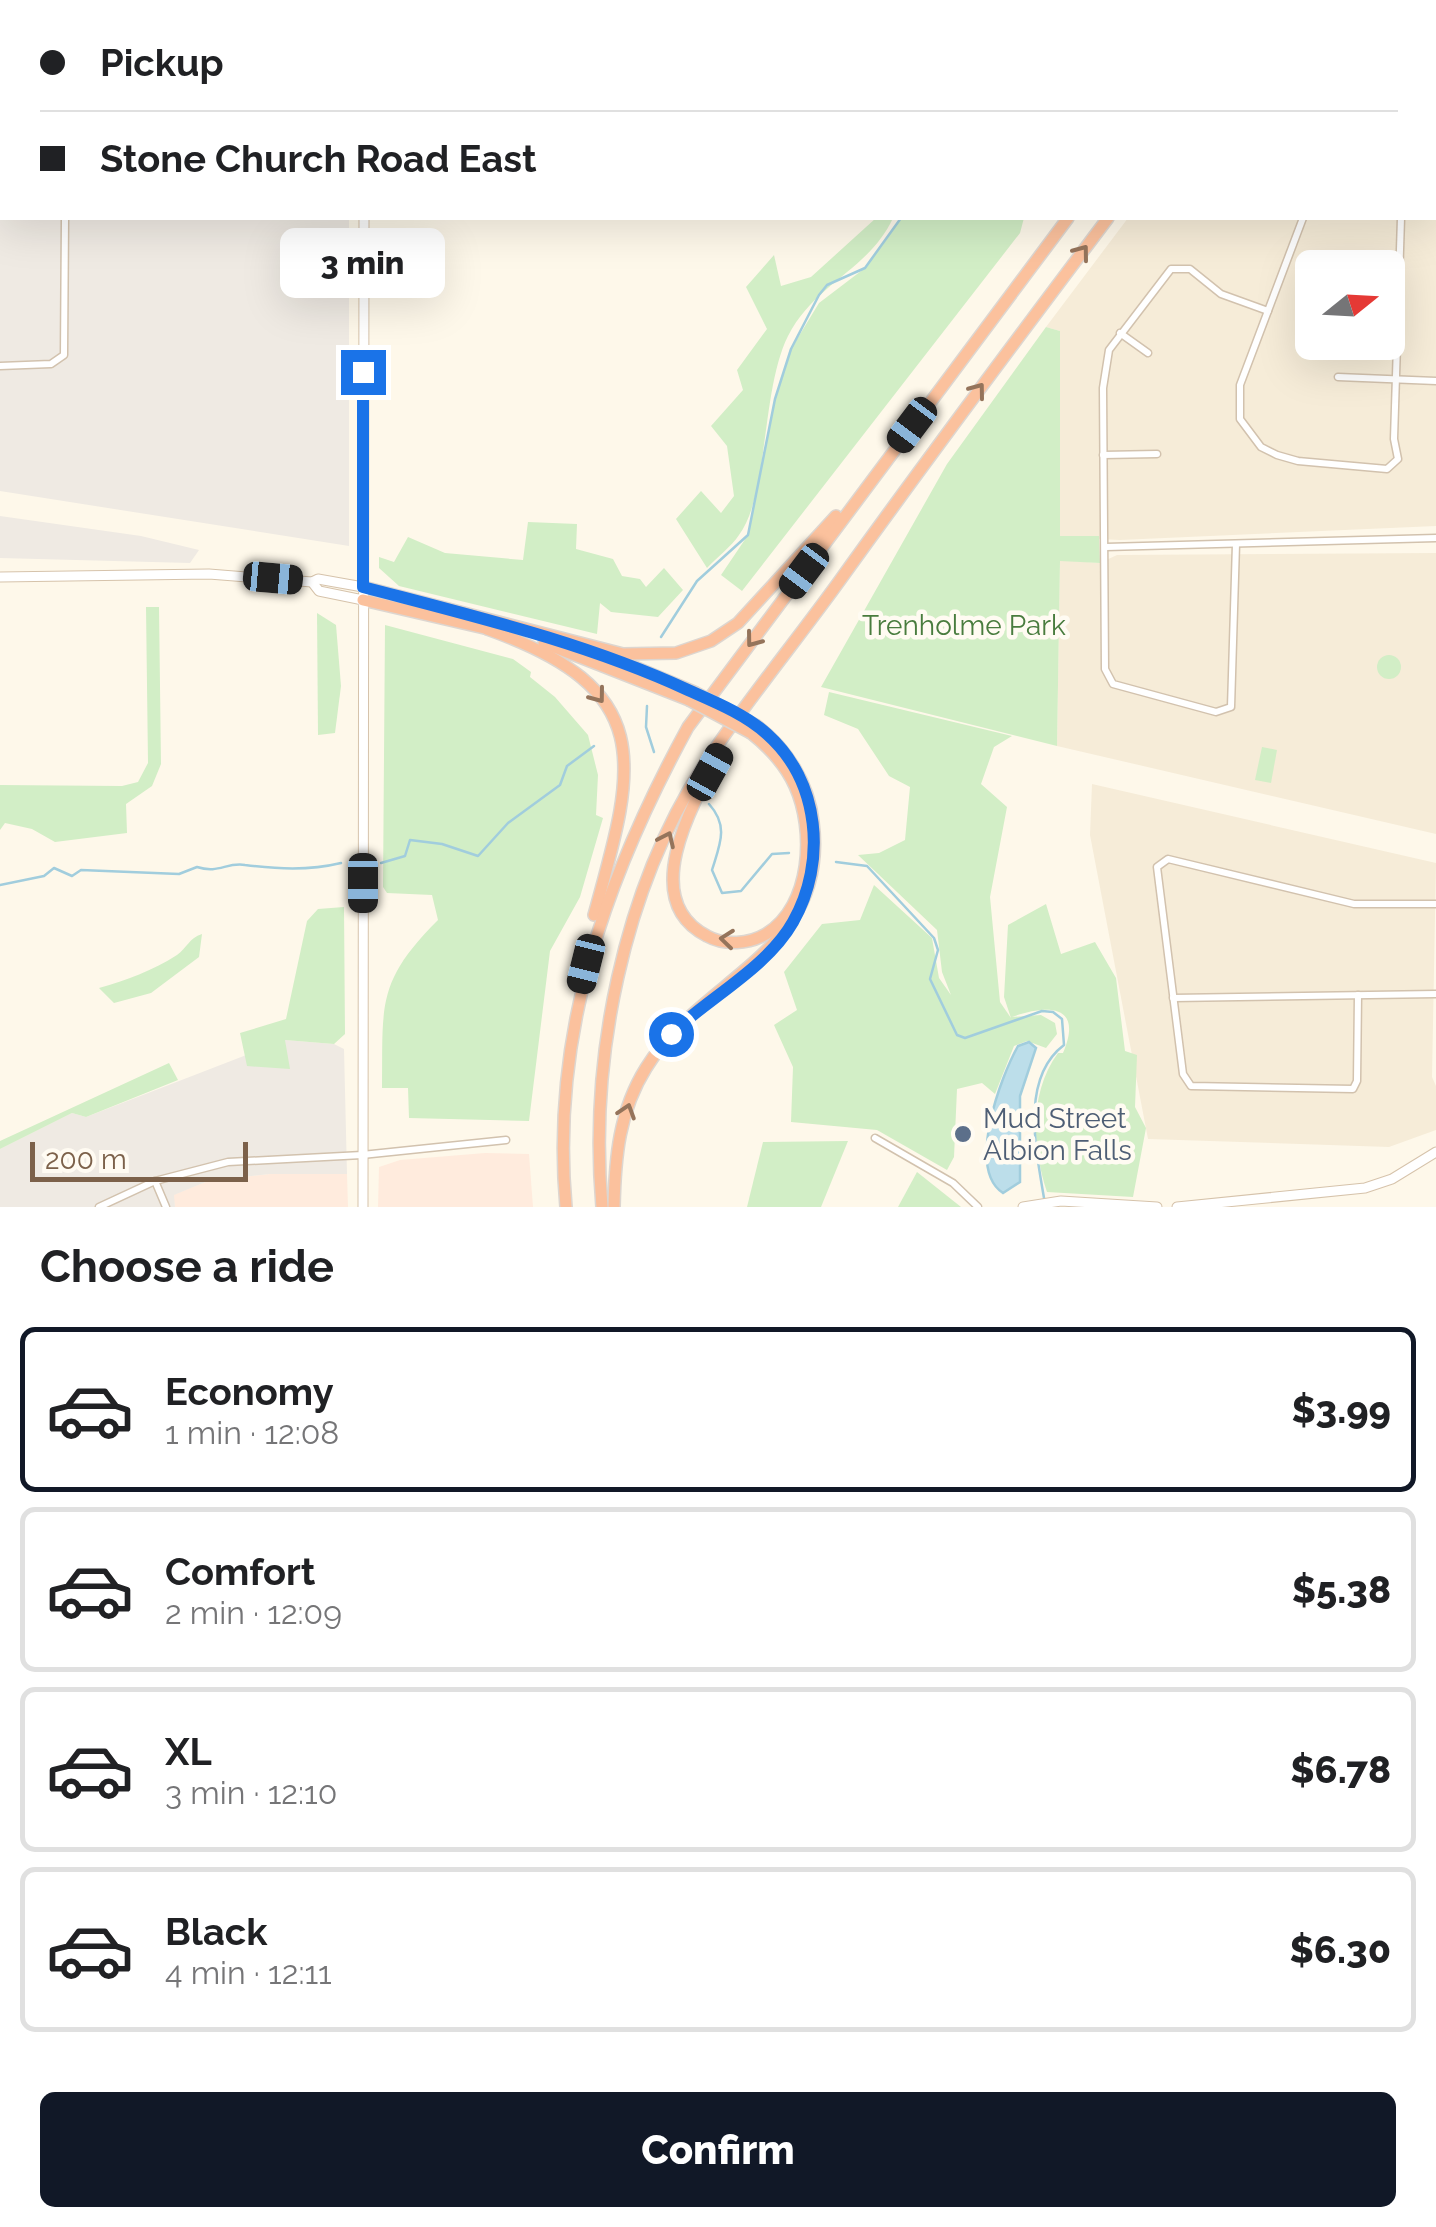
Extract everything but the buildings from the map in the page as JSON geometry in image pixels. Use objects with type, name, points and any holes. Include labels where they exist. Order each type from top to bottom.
[{"type":"highway","points":[[566,1207],[564,1098],[580,990],[593,939],[631,836],[688,727],[1066,220]]},
{"type":"highway","points":[[602,1207],[600,1142],[614,1002],[632,926],[666,840],[703,767],[1106,220]]},
{"type":"highway","points":[[363,594],[644,656],[676,653],[711,641],[758,604],[855,492],[874,477]]},
{"type":"highway","points":[[363,594],[602,662],[692,696]]},
{"type":"highway","points":[[487,629],[548,652],[574,668],[602,699],[620,736],[624,794],[593,919],[593,939]]},
{"type":"highway","points":[[566,641],[692,696],[754,729],[786,756],[807,794],[814,828],[810,881],[783,937],[687,1018],[646,1067],[623,1120],[614,1207]]},
{"type":"highway","points":[[748,704],[710,772],[672,871],[673,893],[683,916],[704,934],[728,942],[755,939],[780,922],[797,894],[807,846],[794,785],[754,729]]},
{"type":"main road","points":[[363,1207],[364,220]]},
{"type":"main road","points":[[0,577],[210,574],[312,582],[319,592],[363,594]]},
{"type":"main road","points":[[1177,1207],[1365,1188],[1392,1178],[1436,1152]]},
{"type":"main road","points":[[1023,1207],[1061,1201],[1157,1207]]},
{"type":"street","points":[[0,366],[51,364],[59,362],[65,350],[65,220]]},
{"type":"street","points":[[1302,220],[1237,402],[1248,434],[1261,448],[1298,461],[1392,467],[1398,459],[1401,220]]},
{"type":"street","points":[[1236,544],[1235,700],[1227,710],[1216,712],[1117,686],[1108,678],[1104,363],[1120,333],[1162,276],[1181,266],[1221,294],[1268,311]]},
{"type":"street","points":[[1120,333],[1148,353]]},
{"type":"street","points":[[1338,378],[1436,381]]},
{"type":"street","points":[[1104,455],[1157,454]]},
{"type":"street","points":[[1106,547],[1436,538]]},
{"type":"street","points":[[1358,995],[1357,1080],[1348,1090],[1325,1086],[1190,1086],[1182,1074],[1156,874],[1161,862],[1168,859],[1354,904],[1436,904]]},
{"type":"street","points":[[1174,998],[1436,994]]},
{"type":"street","points":[[875,1138],[953,1184],[978,1207]]},
{"type":"street","points":[[99,1207],[156,1181],[228,1162],[362,1156],[506,1140]]},
{"type":"street","points":[[156,1181],[166,1207]]},
{"type":"shaded area","points":[[0,220],[349,220],[349,546],[0,491]]},
{"type":"shaded area","points":[[1126,220],[1436,220],[1436,526],[1120,540],[1060,537],[1060,331],[1046,327]]},
{"type":"shaded area","points":[[0,516],[141,536],[199,550],[190,563],[0,558]]},
{"type":"shaded area","points":[[1436,553],[1436,834],[1057,746],[1060,560],[1100,563],[1117,555]]},
{"type":"shaded area","points":[[1092,784],[1436,863],[1432,1077],[1436,1086],[1436,1130],[1389,1147],[1148,1139],[1090,835]]},
{"type":"shaded area","points":[[285,1040],[334,1044],[344,1049],[347,1174],[270,1174],[208,1181],[174,1195],[175,1207],[0,1207],[0,1149],[72,1113],[86,1117]]},
{"type":"shaded area","points":[[485,1153],[529,1154],[533,1207],[378,1207],[379,1167],[400,1160]]},
{"type":"shaded area","points":[[270,1174],[347,1174],[348,1207],[175,1207],[173,1195],[208,1181]]},
{"type":"green space","points":[[874,220],[892,220],[870,251],[813,302],[788,336],[773,384],[761,469],[749,517],[736,539],[707,568],[676,519],[701,491],[721,513],[734,496],[727,446],[711,426],[743,390],[737,370],[767,329],[746,287],[774,255],[781,286],[811,277]]},
{"type":"green space","points":[[900,220],[1023,220],[1020,233],[742,591],[721,575],[748,535],[775,399],[791,349],[819,303],[865,268]]},
{"type":"green space","name":"Trenholme Park","points":[[1046,327],[1060,331],[1060,536],[1099,536],[1100,563],[1060,561],[1057,746],[821,687],[947,464]]},
{"type":"green space","points":[[528,522],[577,524],[576,549],[613,559],[622,576],[640,579],[646,587],[664,568],[683,590],[658,617],[611,612],[600,603],[597,634],[399,586],[379,568],[379,557],[394,562],[408,537],[445,553],[523,560]]},
{"type":"green space","points":[[146,607],[159,607],[161,764],[152,786],[126,804],[127,833],[55,842],[32,829],[5,823],[0,830],[0,785],[122,786],[138,782],[148,763]]},
{"type":"green space","points":[[317,613],[336,625],[341,686],[335,733],[318,735]]},
{"type":"green space","points":[[385,625],[513,659],[531,672],[530,677],[555,697],[588,735],[598,775],[596,815],[603,818],[580,897],[550,951],[529,1121],[409,1118],[408,1088],[382,1088],[387,996],[403,961],[438,920],[432,895],[387,893],[383,887]]},
{"type":"green space","points":[[1389,655],[1401,667],[1389,679],[1377,667]]},
{"type":"green space","points":[[829,692],[1012,736],[994,747],[981,784],[1007,807],[990,897],[1000,1002],[1011,1018],[1004,997],[1008,925],[1046,904],[1061,954],[1095,942],[1116,978],[1125,1051],[1137,1055],[1135,1107],[1146,1128],[1133,1197],[1047,1192],[1038,1156],[1036,1120],[1042,1085],[1058,1053],[1063,1053],[1068,1037],[1069,1025],[1059,1012],[1038,1010],[1012,1017],[1041,1015],[1055,1023],[1057,1034],[1046,1048],[1027,1041],[1014,1046],[995,1094],[982,1083],[957,1089],[954,1157],[947,1170],[877,1130],[791,1122],[793,1067],[774,1025],[797,1010],[784,972],[822,924],[860,920],[874,885],[932,938],[939,978],[951,995],[942,972],[937,930],[858,855],[879,853],[905,840],[910,787],[889,776],[858,729],[824,715]]},
{"type":"green space","points":[[1262,747],[1277,750],[1271,783],[1255,780]]},
{"type":"green space","points":[[344,907],[345,1034],[334,1044],[285,1040],[290,1069],[247,1066],[240,1033],[286,1019],[307,921],[318,909]]},
{"type":"green space","points":[[202,934],[199,957],[151,993],[114,1003],[99,988],[158,966]]},
{"type":"green space","points":[[169,1063],[178,1080],[86,1117],[72,1113],[0,1149],[0,1141]]},
{"type":"green space","points":[[848,1141],[821,1207],[747,1207],[763,1142]]},
{"type":"green space","points":[[917,1172],[961,1207],[898,1207]]},
{"type":"water","points":[[1029,1042],[1036,1048],[1020,1096],[1020,1182],[1003,1193],[992,1181],[987,1164],[990,1122],[1011,1060],[1018,1046]]},
{"type":"waterway","points":[[661,637],[697,581],[748,535],[775,399],[791,349],[819,295],[827,285],[865,268],[900,220]]},
{"type":"waterway","points":[[647,706],[646,727],[654,752]]},
{"type":"waterway","points":[[381,863],[405,856],[410,840],[442,844],[478,856],[508,823],[560,785],[567,766],[594,746]]},
{"type":"waterway","points":[[709,804],[721,828],[712,870],[722,893],[741,891],[772,854],[789,853]]},
{"type":"waterway","points":[[836,862],[867,866],[934,938],[938,950],[930,979],[957,1035],[965,1038],[1042,1011],[1053,1012],[1062,1019],[1064,1045],[1050,1059],[1036,1095],[1035,1137],[1044,1198]]},
{"type":"waterway","points":[[0,885],[44,876],[54,868],[72,876],[81,870],[179,874],[197,867],[305,868],[341,863]]},
{"type":"place","name":"Mud Street Albion Falls","points":[[963,1134]]},
{"type":"route","points":[[363,372],[363,587],[566,641],[671,682],[757,726],[786,756],[802,782],[812,812],[814,851],[806,896],[793,923],[766,954],[671,1034]]}]
